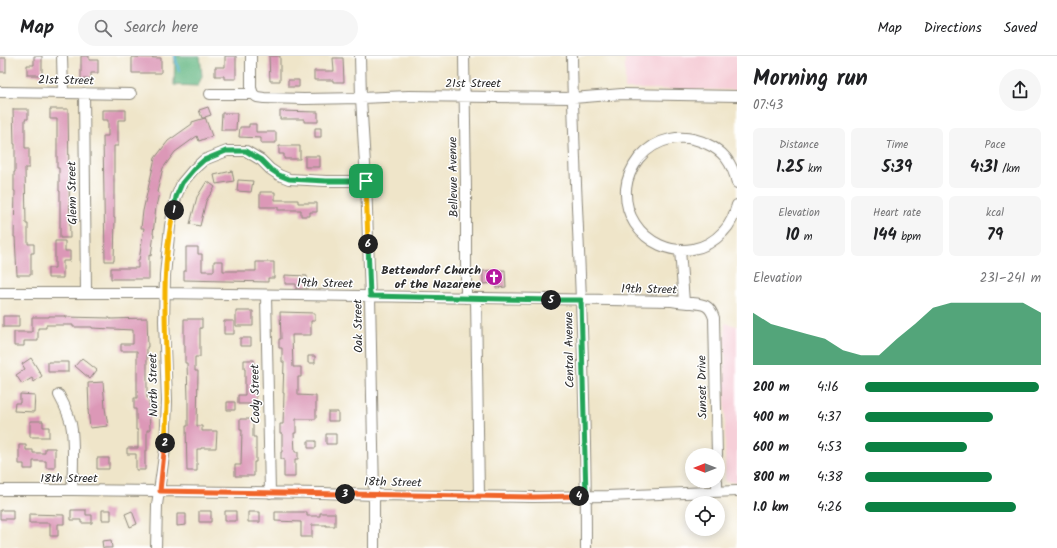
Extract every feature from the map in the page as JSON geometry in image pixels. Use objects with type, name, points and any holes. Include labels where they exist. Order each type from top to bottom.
[{"type":"street","points":[[62,56],[63,92]]},
{"type":"street","points":[[251,56],[251,88],[253,94]]},
{"type":"street","name":"Oak Street","points":[[360,56],[370,296],[374,548]]},
{"type":"street","name":"Bellevue Avenue","points":[[464,56],[466,188],[479,496]]},
{"type":"street","name":"Central Avenue","points":[[572,56],[581,300],[586,548]]},
{"type":"street","name":"21st Street","points":[[0,92],[131,94]]},
{"type":"street","name":"Glenn Street","points":[[84,93],[86,293]]},
{"type":"street","name":"21st Street","points":[[210,94],[253,94],[257,97],[264,98],[361,98],[409,96],[573,98],[622,94],[737,96]]},
{"type":"street","points":[[737,183],[734,171],[725,157],[713,146],[698,140],[682,137],[666,140],[654,145],[644,153],[635,163],[629,175],[626,188],[626,201],[630,214],[644,235],[655,243],[667,248],[680,250],[696,248],[711,242],[724,232],[733,218],[737,205]]},
{"type":"street","name":"North Street","points":[[156,548],[157,505],[165,449],[167,401],[164,293],[165,275],[170,226],[176,197],[182,183],[204,160],[226,151],[246,151],[261,160],[279,175],[289,179],[366,181]]},
{"type":"street","points":[[680,250],[684,302]]},
{"type":"street","name":"19th Street","points":[[0,293],[164,293],[684,302],[703,304],[709,307],[714,318]]},
{"type":"street","name":"Cody Street","points":[[266,295],[270,493]]},
{"type":"street","name":"Sunset Drive","points":[[714,318],[717,448]]},
{"type":"street","points":[[60,395],[67,410],[72,429],[72,490]]},
{"type":"street","name":"18th Street","points":[[0,490],[533,497],[608,496],[737,491]]},
{"type":"shaded area","points":[[625,56],[737,56],[737,90],[625,89]]},
{"type":"shaded area","points":[[725,323],[737,326],[737,482],[725,482]]},
{"type":"green space","points":[[175,56],[200,56],[202,76],[198,86],[174,85]]},
{"type":"building","points":[[34,56],[42,56],[42,75],[27,75],[27,65],[34,65]]},
{"type":"building","points":[[81,56],[89,56],[89,60],[98,60],[98,73],[91,73],[91,79],[81,79]]},
{"type":"building","points":[[225,56],[236,56],[236,79],[224,79],[224,76],[215,76],[215,67],[225,67]]},
{"type":"building","points":[[269,56],[280,56],[280,81],[270,81]]},
{"type":"building","points":[[132,57],[161,58],[161,73],[132,73]]},
{"type":"building","points":[[0,58],[6,58],[6,72],[0,72]]},
{"type":"building","points":[[333,58],[343,58],[344,82],[333,82],[333,80],[314,80],[314,71],[334,71]]},
{"type":"building","points":[[288,80],[299,80],[299,87],[288,87]]},
{"type":"building","points":[[208,107],[211,115],[205,117],[212,136],[199,141],[197,136],[175,152],[163,168],[157,192],[159,193],[156,207],[151,256],[149,255],[149,279],[111,279],[111,268],[138,268],[144,228],[141,228],[143,211],[155,158],[168,141],[192,124],[192,122],[205,118],[202,118],[199,110]]},
{"type":"building","points":[[13,109],[28,109],[28,119],[25,119],[25,148],[29,148],[29,168],[25,168],[26,224],[28,224],[28,244],[34,244],[34,253],[31,253],[31,275],[17,275],[14,237],[15,144]]},
{"type":"building","points":[[50,109],[68,109],[70,238],[60,238],[60,191],[59,168],[57,168],[57,119],[50,119]]},
{"type":"building","points":[[102,110],[126,110],[126,120],[118,120],[118,146],[114,146],[114,261],[105,261],[103,136],[108,136],[108,120],[102,120]]},
{"type":"building","points":[[280,111],[318,112],[318,122],[304,122],[304,119],[280,119]]},
{"type":"building","points":[[222,113],[237,113],[236,130],[221,130]]},
{"type":"building","points":[[249,124],[256,124],[256,132],[276,132],[276,143],[261,143],[261,138],[239,137],[240,127],[249,127]]},
{"type":"building","points":[[315,128],[321,128],[321,137],[315,137]]},
{"type":"building","points":[[279,146],[300,146],[300,159],[284,159],[284,154],[279,154]]},
{"type":"building","points":[[305,156],[320,156],[320,167],[305,167]]},
{"type":"building","points":[[232,171],[234,181],[216,184],[214,175]]},
{"type":"building","points":[[238,180],[253,181],[251,192],[237,191]]},
{"type":"building","points":[[207,181],[215,187],[206,201],[200,226],[190,224],[197,197]]},
{"type":"building","points":[[260,192],[275,192],[275,200],[298,200],[298,203],[317,203],[317,212],[310,212],[310,216],[301,216],[301,210],[278,210],[278,207],[260,207]]},
{"type":"building","points":[[55,241],[65,241],[65,251],[70,251],[70,261],[63,261],[63,278],[48,278],[48,268],[55,268]]},
{"type":"building","points":[[186,247],[198,247],[198,254],[202,254],[202,271],[214,271],[214,261],[223,261],[223,271],[256,271],[256,262],[274,262],[274,278],[268,278],[268,282],[184,280],[184,271],[186,271]]},
{"type":"building","name":"Bettendorf Church of the Nazarene","points":[[505,270],[506,287],[496,288],[496,283],[483,284],[483,271]]},
{"type":"building","points":[[285,275],[307,276],[307,289],[296,289],[296,284],[285,284]]},
{"type":"building","points":[[236,311],[253,311],[253,326],[236,326]]},
{"type":"building","points":[[280,312],[315,313],[315,321],[311,321],[311,335],[292,335],[293,367],[301,367],[301,377],[298,377],[298,395],[316,396],[316,419],[296,419],[296,433],[294,433],[295,452],[298,452],[298,459],[295,459],[295,477],[284,477],[284,459],[281,459],[282,433],[280,433],[280,424],[283,424],[284,362],[282,362],[282,348],[279,348],[279,339],[281,339]]},
{"type":"building","points":[[3,316],[19,316],[19,327],[3,327]]},
{"type":"building","points":[[49,316],[110,319],[147,318],[147,398],[149,398],[150,430],[147,430],[145,470],[136,470],[136,454],[127,454],[127,448],[138,448],[136,409],[134,409],[134,398],[137,398],[137,351],[121,351],[121,344],[133,344],[133,330],[73,327],[73,325],[46,325],[46,328],[38,328],[38,341],[24,341],[24,346],[14,346],[14,332],[32,332],[32,317]]},
{"type":"building","points":[[184,319],[202,319],[202,328],[200,328],[200,357],[195,357],[195,371],[198,371],[197,426],[202,426],[202,431],[217,431],[216,448],[197,449],[197,471],[187,471],[186,426],[188,426],[188,400],[187,363],[185,363],[184,345]]},
{"type":"building","points":[[224,321],[234,321],[234,334],[224,334]]},
{"type":"building","points":[[240,338],[251,338],[251,346],[240,346]]},
{"type":"building","points":[[308,356],[315,356],[315,363],[308,363]]},
{"type":"building","points":[[31,358],[42,376],[34,382],[32,378],[22,384],[16,375],[25,369],[22,364]]},
{"type":"building","points":[[82,358],[97,370],[90,379],[75,366]]},
{"type":"building","points":[[244,360],[254,360],[254,395],[256,395],[256,404],[238,404],[238,395],[245,395]]},
{"type":"building","points":[[48,362],[68,362],[68,372],[48,372]]},
{"type":"building","points":[[103,382],[108,426],[90,428],[88,383]]},
{"type":"building","points":[[20,394],[35,395],[34,412],[14,411],[15,403],[20,403]]},
{"type":"building","points":[[227,402],[235,402],[235,410],[227,410]]},
{"type":"building","points":[[328,412],[338,412],[338,421],[328,421]]},
{"type":"building","points":[[240,419],[253,419],[253,437],[256,437],[256,462],[254,462],[254,476],[235,476],[235,465],[241,465],[242,430],[240,430]]},
{"type":"building","points":[[30,421],[43,421],[43,427],[49,427],[49,437],[30,437]]},
{"type":"building","points":[[326,434],[336,434],[336,444],[326,444]]},
{"type":"building","points":[[308,441],[316,441],[316,448],[308,448]]},
{"type":"building","points":[[19,445],[26,445],[26,450],[33,450],[33,453],[45,453],[45,448],[55,448],[55,468],[46,468],[46,461],[33,461],[33,469],[24,469],[24,464],[19,464]]},
{"type":"building","points":[[97,458],[109,458],[109,469],[97,469]]},
{"type":"building","points":[[0,510],[13,510],[13,519],[0,519]]},
{"type":"building","points":[[71,510],[86,510],[86,515],[92,515],[92,523],[81,523],[81,520],[71,520]]},
{"type":"building","points":[[102,510],[111,510],[111,520],[102,520]]},
{"type":"building","points":[[132,511],[137,524],[130,527],[125,514]]},
{"type":"building","points":[[199,511],[211,511],[211,522],[199,522]]},
{"type":"building","points":[[225,511],[236,511],[236,521],[225,521]]},
{"type":"building","points":[[248,512],[260,512],[260,522],[248,522]]},
{"type":"building","points":[[275,512],[307,512],[307,516],[320,516],[320,513],[335,513],[335,526],[312,525],[312,537],[301,537],[301,522],[275,521]]},
{"type":"building","points":[[29,514],[64,515],[64,524],[58,524],[58,536],[50,536],[50,523],[29,523]]},
{"type":"building","points":[[177,514],[186,514],[186,525],[177,526]]},
{"type":"building","points":[[111,540],[112,548],[103,548],[102,541]]},
{"type":"waterway","points":[[175,56],[179,71]]},
{"type":"place","name":"Bettendorf Church of the Nazarene","points":[[494,277]]},
{"type":"route","points":[[226,151],[246,151],[261,160],[279,175],[289,179],[366,181],[370,296],[581,300],[586,496],[533,497],[160,491],[165,449],[167,401],[164,321],[165,275],[170,226],[176,197],[182,183],[204,160],[226,151]]}]
